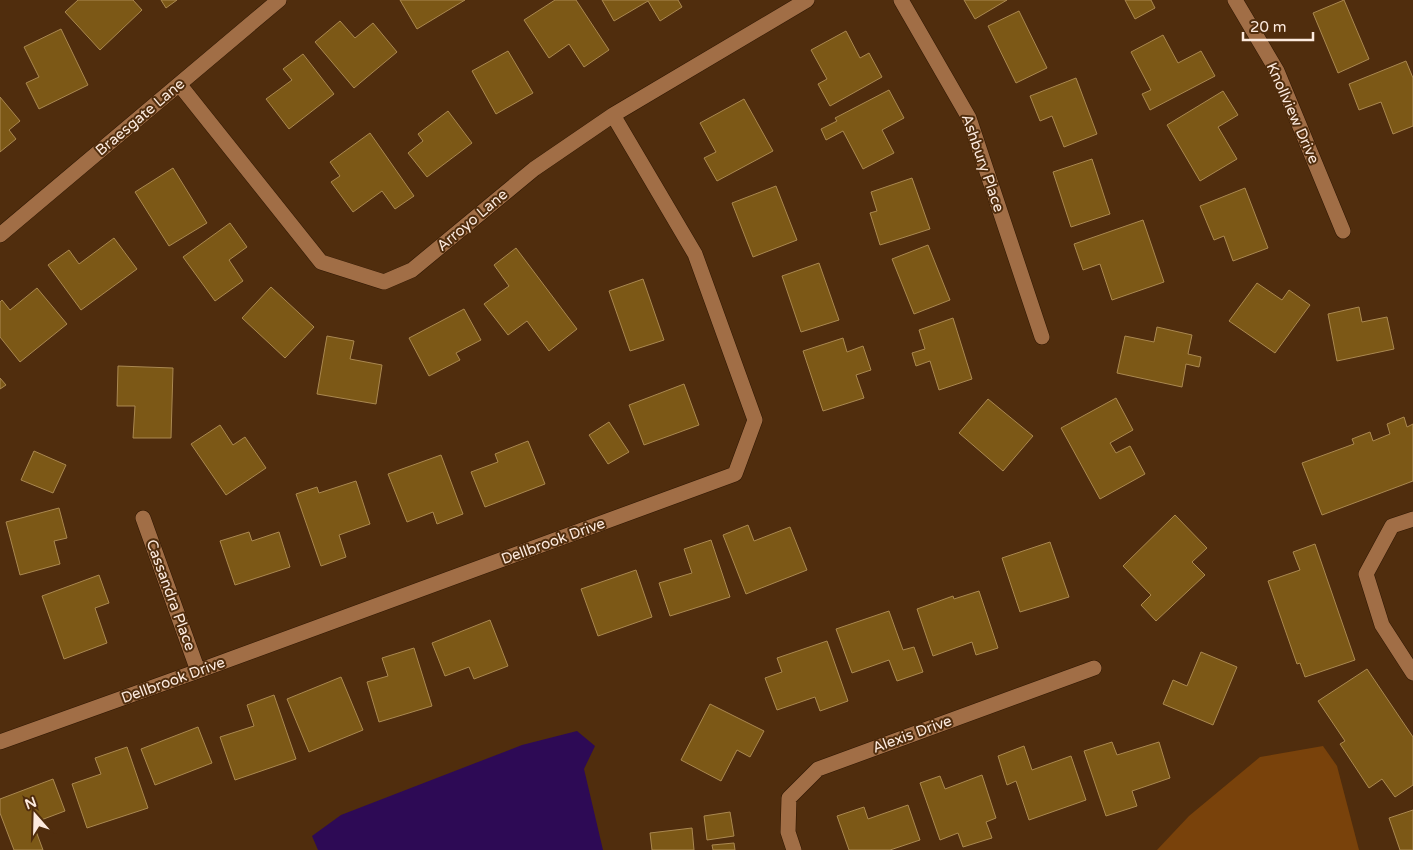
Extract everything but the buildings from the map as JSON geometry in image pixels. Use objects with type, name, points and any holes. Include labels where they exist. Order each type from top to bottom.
[{"type":"street","name":"Braesgate Lane","points":[[0,235],[279,0]]},
{"type":"street","name":"Arroyo Lane","points":[[179,84],[321,262],[384,282],[412,270],[534,169],[612,116],[807,0]]},
{"type":"street","name":"Ashbury Place","points":[[901,0],[969,118],[1042,337]]},
{"type":"street","name":"Knollview Drive","points":[[1235,0],[1277,71],[1343,231]]},
{"type":"street","name":"Dellbrook Drive","points":[[0,742],[735,474],[755,420],[695,254],[612,116]]},
{"type":"street","name":"Cassandra Place","points":[[143,518],[198,671]]},
{"type":"street","points":[[1413,519],[1392,526],[1366,574],[1382,625],[1413,673]]},
{"type":"street","name":"Alexis Drive","points":[[794,850],[788,832],[789,798],[818,769],[1094,668]]},
{"type":"shaded area","points":[[577,731],[595,746],[584,769],[603,850],[318,850],[312,836],[341,815],[522,745]]},
{"type":"shaded area","points":[[1323,746],[1337,766],[1359,850],[1157,850],[1189,816],[1260,757]]}]
